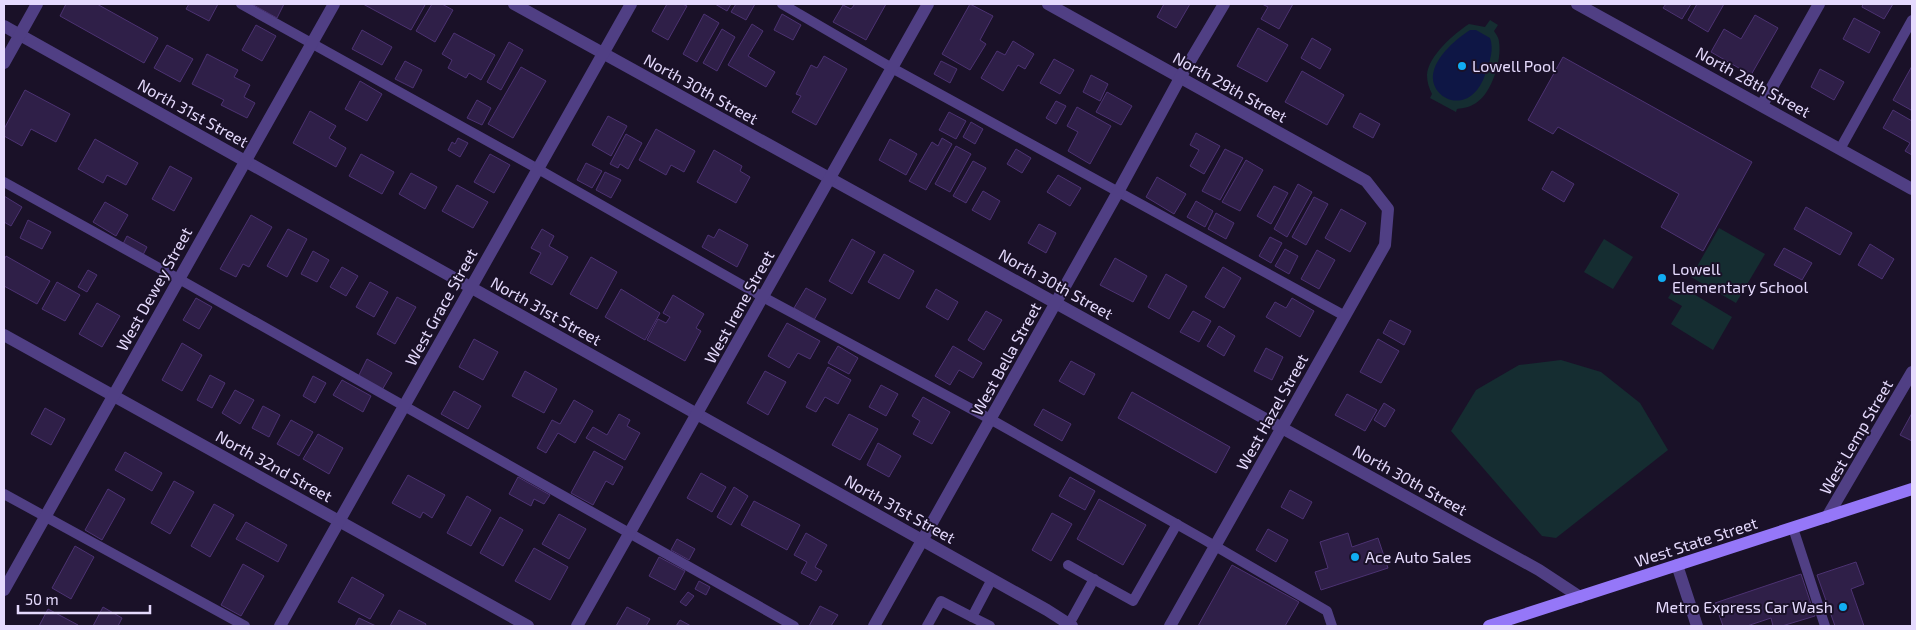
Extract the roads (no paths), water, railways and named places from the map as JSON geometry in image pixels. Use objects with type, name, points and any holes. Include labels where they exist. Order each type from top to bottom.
[{"type":"main road","name":"West State Street","points":[[1489,626],[1827,517],[1911,492]]},
{"type":"street","points":[[4,63],[37,4]]},
{"type":"street","name":"West Dewey Street","points":[[4,590],[334,4]]},
{"type":"street","name":"North 30th Street","points":[[514,4],[1539,570],[1580,597]]},
{"type":"street","name":"West Grace Street","points":[[280,626],[630,4]]},
{"type":"street","name":"West Irene Street","points":[[578,626],[928,4]]},
{"type":"street","name":"North 29th Street","points":[[1048,4],[1366,180],[1388,209]]},
{"type":"street","name":"West Bella Street","points":[[874,626],[1180,78],[1224,4]]},
{"type":"street","name":"North 28th Street","points":[[1578,4],[1912,189]]},
{"type":"street","points":[[1762,105],[1819,4]]},
{"type":"street","name":"North 31st Street","points":[[4,26],[992,579],[1070,625]]},
{"type":"street","name":"West Hazel Street","points":[[1170,626],[1385,245],[1388,209]]},
{"type":"street","name":"North 32nd Street","points":[[4,335],[528,626]]},
{"type":"street","name":"West Lemp Street","points":[[1827,517],[1912,372]]},
{"type":"street","points":[[1677,566],[1697,626]]},
{"type":"lane","points":[[241,4],[763,297],[1178,524],[1327,611],[1332,626]]},
{"type":"lane","points":[[782,4],[892,68],[1345,316]]},
{"type":"lane","points":[[1840,148],[1912,20]]},
{"type":"lane","points":[[4,182],[794,626]]},
{"type":"lane","points":[[4,494],[245,626]]},
{"type":"lane","points":[[1068,565],[1133,601],[1178,524]]},
{"type":"lane","points":[[1793,528],[1825,626]]},
{"type":"lane","points":[[972,617],[992,579]]},
{"type":"lane","points":[[1070,625],[1094,579]]},
{"type":"lane","points":[[927,626],[940,602],[990,626]]},
{"type":"place","name":"Lowell Pool","points":[[1462,66]]},
{"type":"place","name":"Lowell Elementary School","points":[[1662,278]]},
{"type":"place","name":"Ace Auto Sales","points":[[1355,557]]},
{"type":"place","name":"Metro Express Car Wash","points":[[1843,607]]}]
